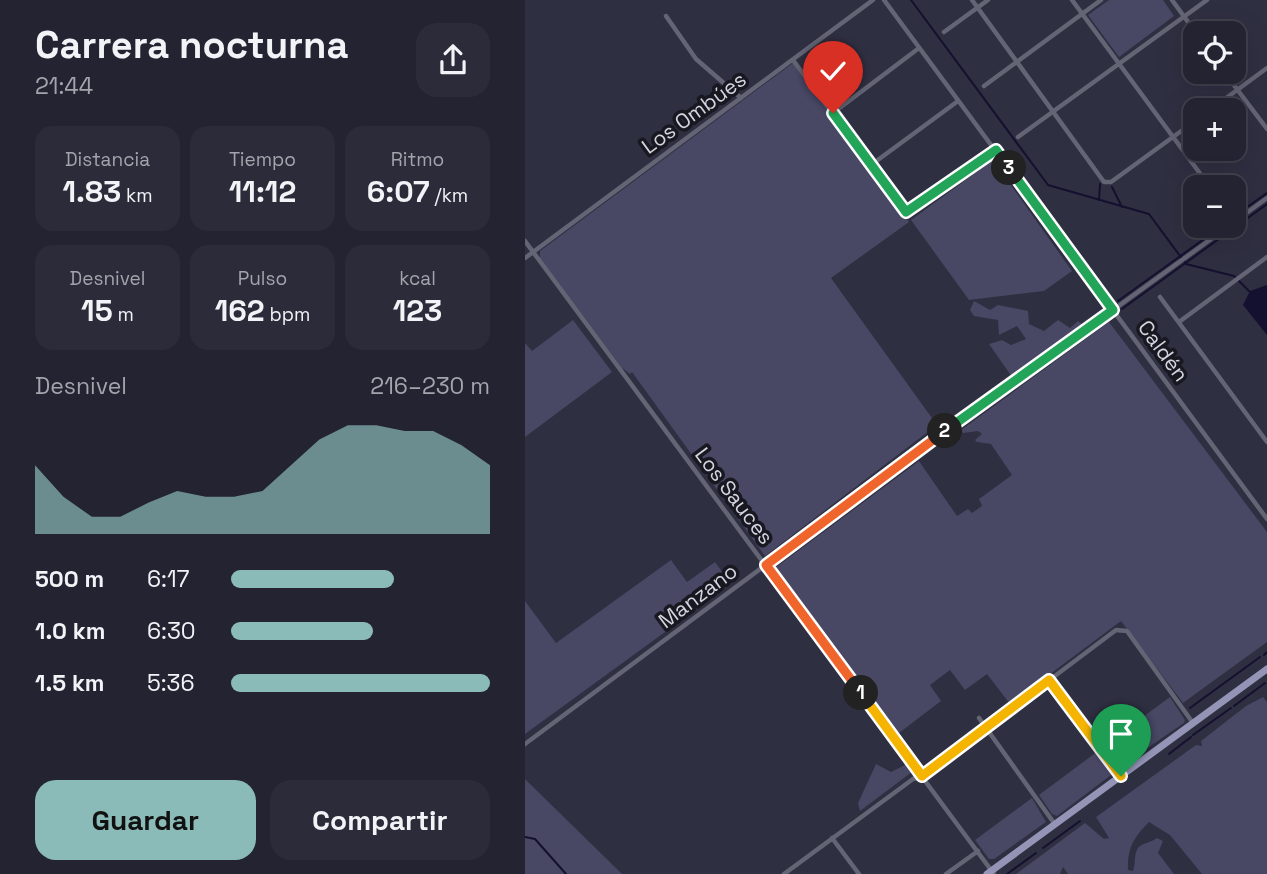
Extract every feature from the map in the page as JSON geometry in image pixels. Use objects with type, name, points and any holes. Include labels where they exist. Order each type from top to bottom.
[{"type":"main road","points":[[991,873],[1055,823],[1267,669]]},
{"type":"street","name":"Los Ombúes","points":[[525,258],[873,0]]},
{"type":"street","name":"Caldén","points":[[884,0],[1267,519]]},
{"type":"street","points":[[972,0],[1104,181],[1111,182],[1183,130]]},
{"type":"street","points":[[944,32],[988,0]]},
{"type":"street","points":[[1072,0],[1201,175]]},
{"type":"street","points":[[984,86],[1101,0]]},
{"type":"street","points":[[1172,0],[1187,21]]},
{"type":"street","points":[[1018,137],[1207,0]]},
{"type":"street","points":[[666,16],[695,59],[741,98]]},
{"type":"street","points":[[833,113],[919,48]]},
{"type":"street","points":[[793,60],[902,211],[909,212],[996,150]]},
{"type":"street","points":[[1227,98],[1267,68]]},
{"type":"street","points":[[1233,84],[1267,129]]},
{"type":"street","points":[[871,165],[958,101]]},
{"type":"street","points":[[1246,213],[1267,198]]},
{"type":"street","name":"Manzano","points":[[525,744],[1212,238]]},
{"type":"street","name":"Los Sauces","points":[[525,241],[978,850],[991,873]]},
{"type":"street","points":[[1179,322],[1267,257]]},
{"type":"street","points":[[1160,297],[1267,442]]},
{"type":"street","points":[[784,874],[1119,630],[1127,631],[1193,723]]},
{"type":"street","points":[[1049,680],[1121,776]]},
{"type":"street","points":[[979,718],[1055,823]]},
{"type":"street","points":[[832,838],[859,874]]},
{"type":"street","points":[[946,874],[978,850]]},
{"type":"shaded area","points":[[1109,0],[1163,0],[1174,16],[1119,57],[1088,15]]},
{"type":"shaded area","points":[[793,63],[909,222],[831,278],[937,425],[765,556],[632,372],[630,374],[622,368],[540,258],[540,251]]},
{"type":"shaded area","points":[[993,160],[1072,271],[1044,291],[969,300],[911,220]]},
{"type":"shaded area","points":[[1267,285],[1267,335],[1243,305],[1250,291]]},
{"type":"shaded area","points":[[974,301],[990,310],[998,305],[1028,311],[1029,324],[1044,331],[1058,320],[1070,328],[1078,321],[1083,325],[1078,338],[1049,363],[1034,363],[1012,377],[989,344],[1002,340],[1011,345],[1026,339],[1017,326],[999,335],[998,320],[974,316],[970,310]]},
{"type":"shaded area","points":[[573,320],[612,372],[525,437],[525,343],[532,351]]},
{"type":"shaded area","points":[[1109,322],[1267,532],[1267,642],[1183,703],[1121,621],[1010,704],[987,674],[965,690],[950,670],[930,685],[941,701],[899,733],[775,568],[919,461],[957,516],[968,509],[972,513],[982,506],[979,499],[1012,475],[991,444],[975,440],[982,434],[978,431],[963,433],[961,430]]},
{"type":"shaded area","points":[[671,560],[687,582],[715,562],[731,584],[525,734],[525,601],[556,643]]},
{"type":"shaded area","points":[[1170,697],[1185,720],[1184,723],[1118,768],[1102,747]]},
{"type":"shaded area","points":[[1263,697],[1267,702],[1267,874],[1202,874],[1170,835],[1149,822],[1133,843],[1128,870],[1133,871],[1138,848],[1157,838],[1163,841],[1158,853],[1174,874],[1068,874],[1063,867],[1060,874],[1016,874],[1085,823],[1104,839],[1109,838],[1096,817],[1196,745],[1202,746],[1201,741],[1246,706]]},
{"type":"shaded area","points":[[1098,751],[1113,771],[1111,775],[1057,816],[1052,814],[1039,795]]},
{"type":"shaded area","points":[[876,764],[891,772],[907,764],[912,772],[860,811],[858,803]]},
{"type":"shaded area","points":[[525,779],[622,874],[525,874]]},
{"type":"shaded area","points":[[1032,798],[1046,822],[994,859],[989,859],[975,840]]},
{"type":"waterway","points":[[911,0],[1048,185],[1149,214],[1186,264],[1234,276],[1251,293]]},
{"type":"waterway","points":[[1099,200],[1100,184]]},
{"type":"waterway","points":[[1112,187],[1122,207]]},
{"type":"waterway","points":[[1246,208],[1267,193]]},
{"type":"waterway","points":[[1122,309],[1267,204]]},
{"type":"waterway","points":[[1118,301],[1205,238]]},
{"type":"waterway","points":[[1264,655],[1267,652]]},
{"type":"waterway","points":[[1190,708],[1260,657]]},
{"type":"waterway","points":[[1234,706],[1265,683]]},
{"type":"waterway","points":[[1193,735],[1231,708]]},
{"type":"waterway","points":[[1169,754],[1191,737]]},
{"type":"waterway","points":[[1043,848],[1080,821]]},
{"type":"waterway","points":[[525,837],[535,839],[566,874]]},
{"type":"waterway","points":[[1007,874],[1036,853]]},
{"type":"route","points":[[833,113],[902,211],[906,212],[996,150],[1113,310],[923,447],[766,565],[922,776],[1049,680],[1121,776]]}]
